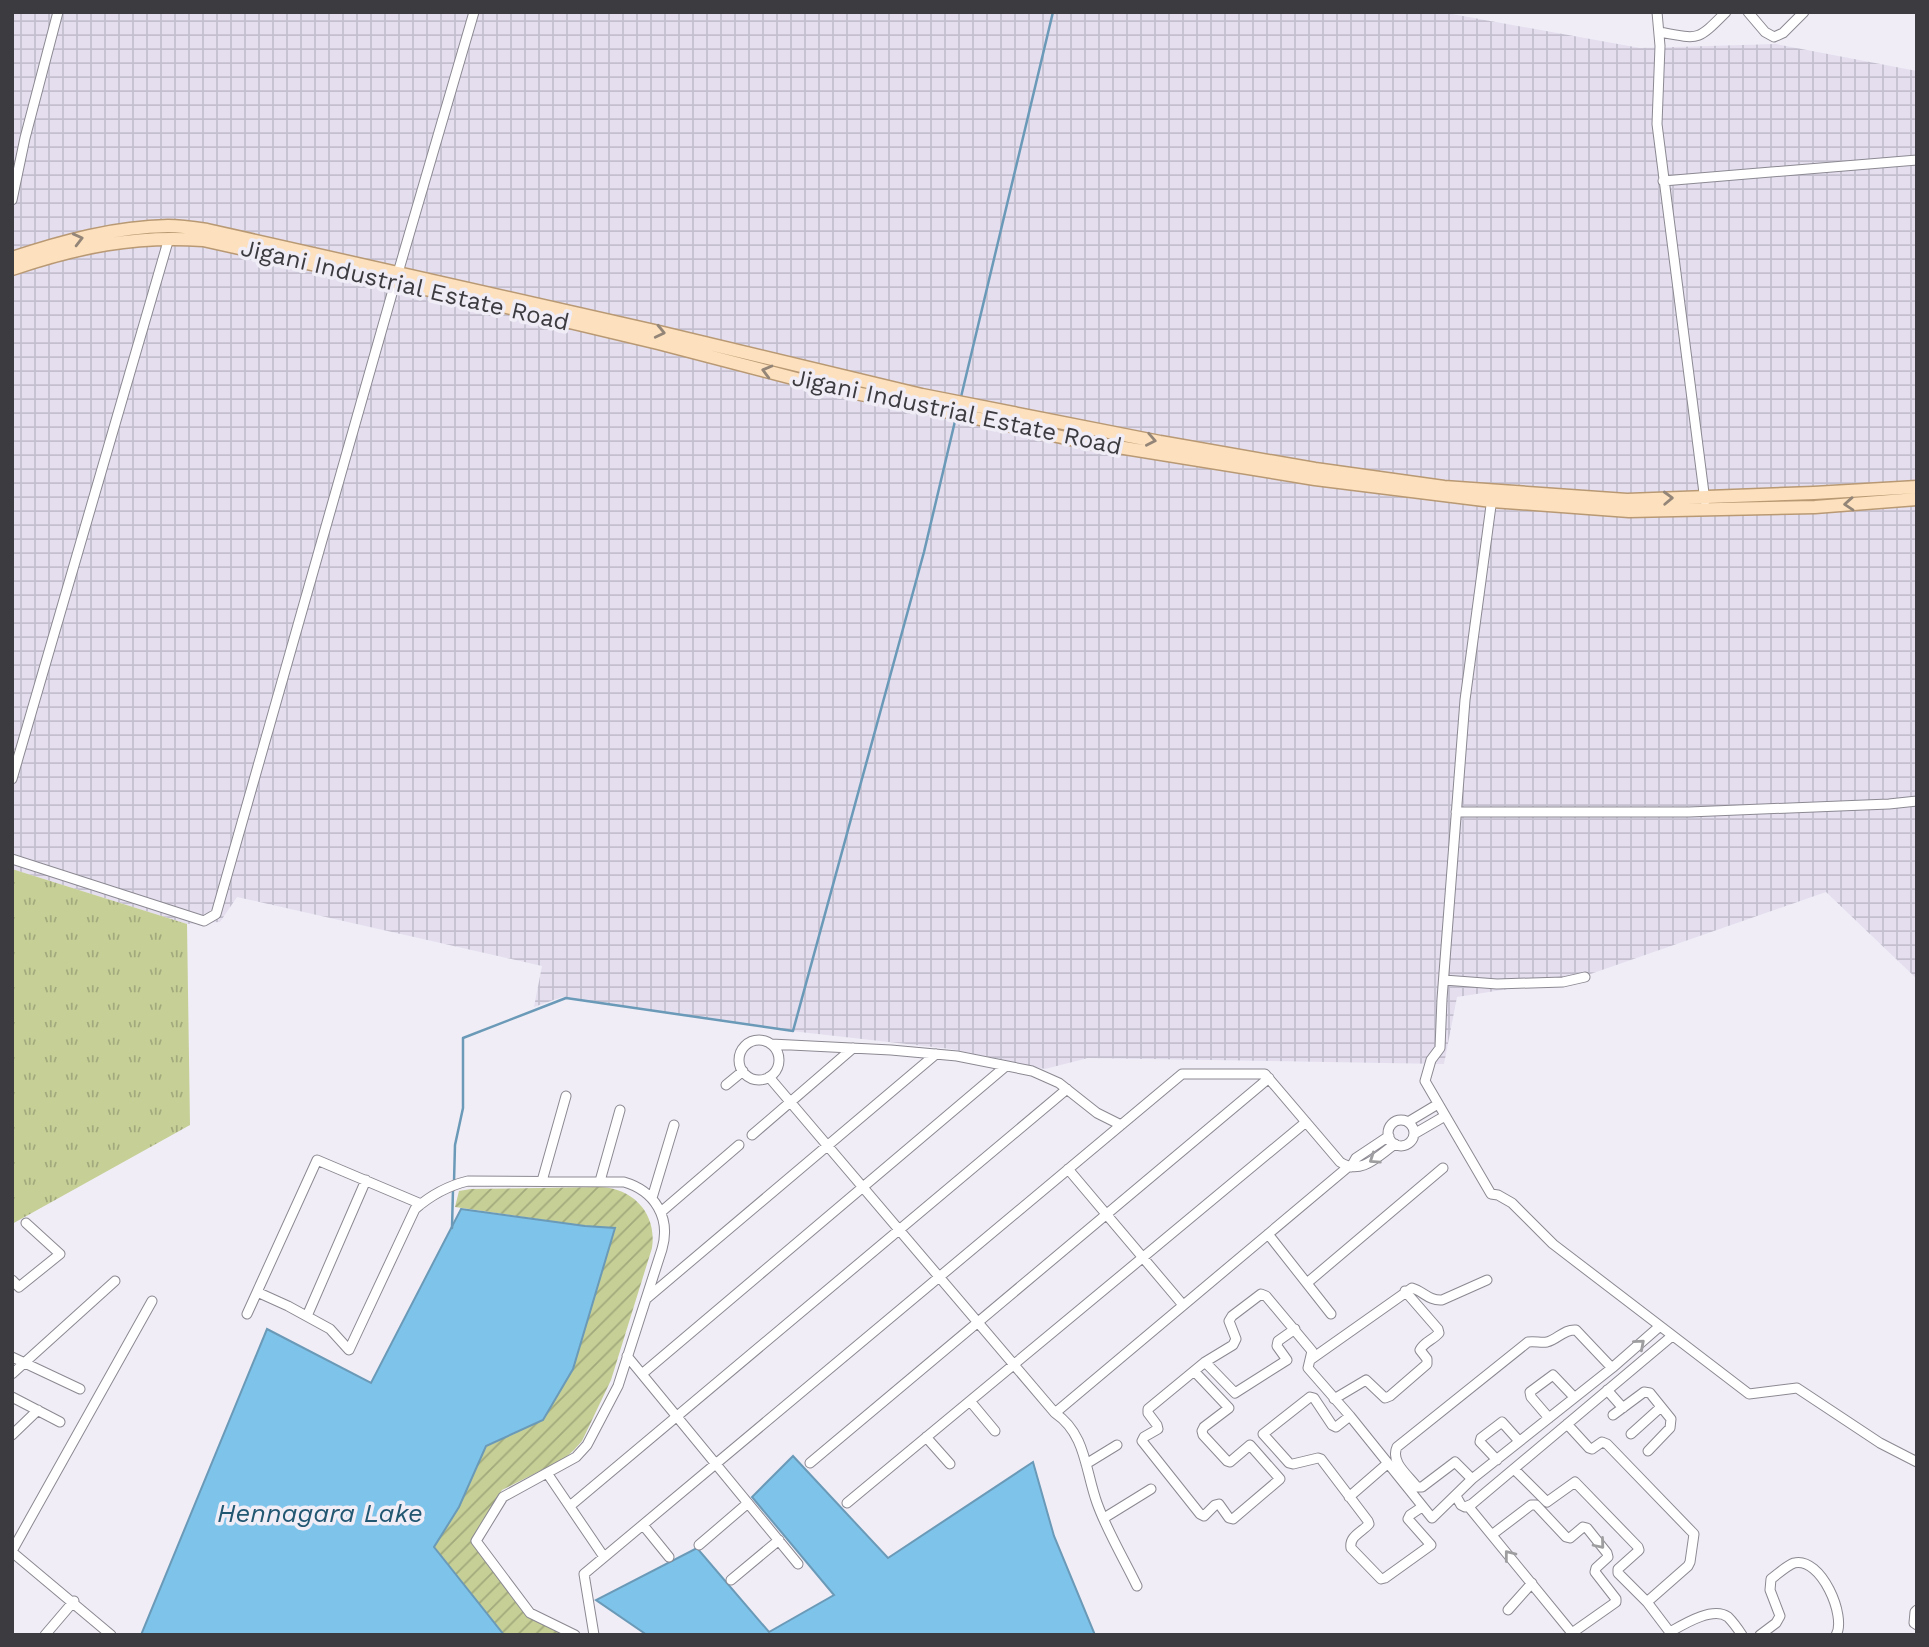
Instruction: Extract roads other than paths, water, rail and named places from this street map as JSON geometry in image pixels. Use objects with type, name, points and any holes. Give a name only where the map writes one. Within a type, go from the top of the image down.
[{"type":"main road","name":"Jigani Industrial Estate Road","points":[[12,258],[85,236],[136,228],[170,226],[207,230],[831,388],[1303,466],[1492,495],[1815,506],[1917,499]]},
{"type":"main road","name":"Jigani Industrial Estate Road","points":[[12,269],[90,247],[131,240],[169,238],[203,240],[396,278]]},
{"type":"main road","name":"Jigani Industrial Estate Road","points":[[1705,503],[1917,487]]},
{"type":"street","points":[[12,200],[25,138],[58,12]]},
{"type":"street","points":[[12,859],[204,921],[216,914],[474,12]]},
{"type":"street","points":[[1657,12],[1660,46],[1657,124],[1705,503]]},
{"type":"street","points":[[1659,32],[1703,36],[1726,12]]},
{"type":"street","points":[[1748,12],[1765,32],[1774,37],[1783,33],[1804,12]]},
{"type":"street","points":[[1663,181],[1917,160]]},
{"type":"street","points":[[12,779],[169,238]]},
{"type":"street","points":[[1492,495],[1465,699],[1440,1048],[1431,1060],[1425,1081],[1491,1194],[1512,1203],[1553,1244],[1749,1394],[1797,1388],[1845,1422],[1917,1462]]},
{"type":"street","points":[[1456,812],[1689,812],[1917,801]]},
{"type":"street","points":[[1444,980],[1497,984],[1563,982],[1585,977]]},
{"type":"street","points":[[771,1044],[778,1052],[776,1071],[769,1077],[758,1079],[743,1071],[740,1056],[744,1047],[757,1040],[771,1044],[957,1056],[1041,1074],[1068,1089],[1097,1113],[1121,1125]]},
{"type":"street","points":[[752,1135],[853,1048]]},
{"type":"street","points":[[646,1299],[936,1054]]},
{"type":"street","points":[[642,1374],[1006,1066]]},
{"type":"street","points":[[726,1085],[743,1071]]},
{"type":"street","points":[[594,1635],[584,1574],[1182,1074],[1265,1074],[1340,1162],[1350,1167],[1362,1167],[1392,1140]]},
{"type":"street","points":[[769,1077],[1055,1413],[1067,1422],[1076,1435],[1097,1504],[1138,1586]]},
{"type":"street","points":[[810,1463],[1269,1078]]},
{"type":"street","points":[[570,1506],[1068,1089]]},
{"type":"street","points":[[542,1181],[566,1096]]},
{"type":"street","points":[[1408,1122],[1438,1104]]},
{"type":"street","points":[[600,1181],[620,1110]]},
{"type":"street","points":[[1414,1134],[1445,1115]]},
{"type":"street","points":[[1401,1120],[1408,1122],[1413,1128],[1412,1140],[1407,1145],[1392,1140],[1389,1130],[1393,1123],[1401,1120]]},
{"type":"street","points":[[847,1503],[1306,1122]]},
{"type":"street","points":[[652,1198],[674,1125]]},
{"type":"street","points":[[661,1212],[739,1146]]},
{"type":"street","points":[[247,1314],[317,1160],[421,1204]]},
{"type":"street","points":[[1055,1413],[1350,1167]]},
{"type":"street","points":[[1307,1283],[1443,1168]]},
{"type":"street","points":[[1068,1169],[1183,1306]]},
{"type":"street","points":[[306,1316],[366,1181]]},
{"type":"street","points":[[257,1292],[330,1329],[349,1350],[415,1209],[440,1191],[468,1181],[615,1181],[632,1184],[652,1198],[661,1212],[665,1227],[664,1242],[618,1386],[580,1454],[503,1497],[475,1541],[530,1613],[575,1635]]},
{"type":"street","points":[[14,1286],[60,1254],[26,1223]]},
{"type":"street","points":[[1268,1234],[1331,1314]]},
{"type":"street","points":[[1310,1360],[1412,1288],[1434,1301],[1487,1280]]},
{"type":"street","points":[[12,1374],[115,1281]]},
{"type":"street","points":[[1334,1399],[1366,1380],[1385,1398],[1427,1364],[1427,1359],[1420,1350],[1439,1333],[1438,1329],[1405,1292]]},
{"type":"street","points":[[1250,1445],[1280,1479],[1233,1519],[1229,1518],[1219,1504],[1204,1516],[1200,1514],[1142,1441],[1158,1429],[1147,1413],[1149,1409],[1205,1362],[1233,1345],[1236,1339],[1230,1321],[1232,1316],[1261,1294],[1266,1296],[1312,1351],[1308,1368],[1432,1518],[1472,1479],[1660,1326]]},
{"type":"street","points":[[111,1635],[12,1552],[152,1301]]},
{"type":"street","points":[[1205,1362],[1235,1393],[1287,1360],[1277,1346],[1278,1341],[1295,1329]]},
{"type":"street","points":[[1472,1479],[1455,1462],[1422,1488],[1417,1487],[1395,1459],[1394,1452],[1528,1342],[1545,1343],[1570,1329],[1576,1330],[1627,1373]]},
{"type":"street","points":[[1468,1506],[1672,1335]]},
{"type":"street","points":[[627,1356],[798,1564]]},
{"type":"street","points":[[12,1357],[80,1389]]},
{"type":"street","points":[[1194,1371],[1227,1405],[1228,1408],[1202,1431],[1230,1462],[1310,1397],[1314,1398],[1336,1427],[1350,1416]]},
{"type":"street","points":[[1549,1418],[1531,1397],[1530,1392],[1553,1375],[1574,1397]]},
{"type":"street","points":[[1607,1390],[1623,1408]]},
{"type":"street","points":[[1613,1415],[1647,1391],[1671,1419],[1670,1428],[1648,1451]]},
{"type":"street","points":[[12,1397],[60,1422]]},
{"type":"street","points":[[970,1401],[995,1431]]},
{"type":"street","points":[[1630,1434],[1661,1407]]},
{"type":"street","points":[[12,1435],[38,1410]]},
{"type":"street","points":[[1497,1460],[1480,1441],[1481,1438],[1502,1422],[1519,1441]]},
{"type":"street","points":[[1567,1424],[1589,1448],[1607,1444],[1694,1534],[1688,1566],[1647,1602]]},
{"type":"street","points":[[1538,1426],[1550,1438]]},
{"type":"street","points":[[1263,1434],[1289,1463],[1318,1458],[1321,1460],[1369,1524],[1352,1538],[1351,1548],[1381,1579],[1431,1545],[1408,1519],[1409,1515],[1422,1507]]},
{"type":"street","points":[[926,1437],[950,1464]]},
{"type":"street","points":[[1086,1464],[1117,1445]]},
{"type":"street","points":[[1349,1497],[1387,1464]]},
{"type":"street","points":[[1514,1469],[1548,1502],[1573,1482],[1577,1483],[1638,1548],[1617,1571],[1647,1602],[1671,1633],[1696,1617],[1721,1614],[1729,1618],[1742,1635]]},
{"type":"street","points":[[547,1473],[604,1557]]},
{"type":"street","points":[[1104,1518],[1151,1489]]},
{"type":"street","points":[[1456,1496],[1493,1534],[1572,1633],[1616,1602],[1595,1572],[1608,1557],[1608,1553],[1587,1528],[1570,1538],[1566,1537],[1535,1505],[1531,1505],[1493,1534]]},
{"type":"street","points":[[699,1545],[748,1503]]},
{"type":"street","points":[[643,1525],[669,1557]]},
{"type":"street","points":[[731,1580],[779,1540]]},
{"type":"street","points":[[1760,1635],[1776,1623],[1780,1616],[1770,1590],[1771,1579],[1796,1563],[1810,1564],[1826,1581],[1839,1617],[1839,1630],[1836,1635]]},
{"type":"street","points":[[1508,1610],[1532,1583]]},
{"type":"street","points":[[45,1635],[74,1602]]},
{"type":"street","points":[[1917,1610],[1914,1612],[1914,1623],[1917,1625]]},
{"type":"water","name":"Hennagara Lake","points":[[461,1209],[615,1228],[573,1369],[543,1420],[486,1446],[459,1507],[434,1547],[504,1635],[141,1635],[267,1329],[371,1383]]},
{"type":"water","points":[[793,1456],[888,1558],[1033,1462],[1054,1536],[1095,1635],[647,1635],[596,1600],[697,1548],[769,1632],[834,1595],[752,1497]]},
{"type":"waterway","points":[[961,397],[1053,12]]},
{"type":"waterway","points":[[454,1182],[455,1145],[463,1108],[463,1038],[566,998],[793,1031],[924,552],[956,417]]},
{"type":"waterway","points":[[452,1228],[453,1189]]}]
